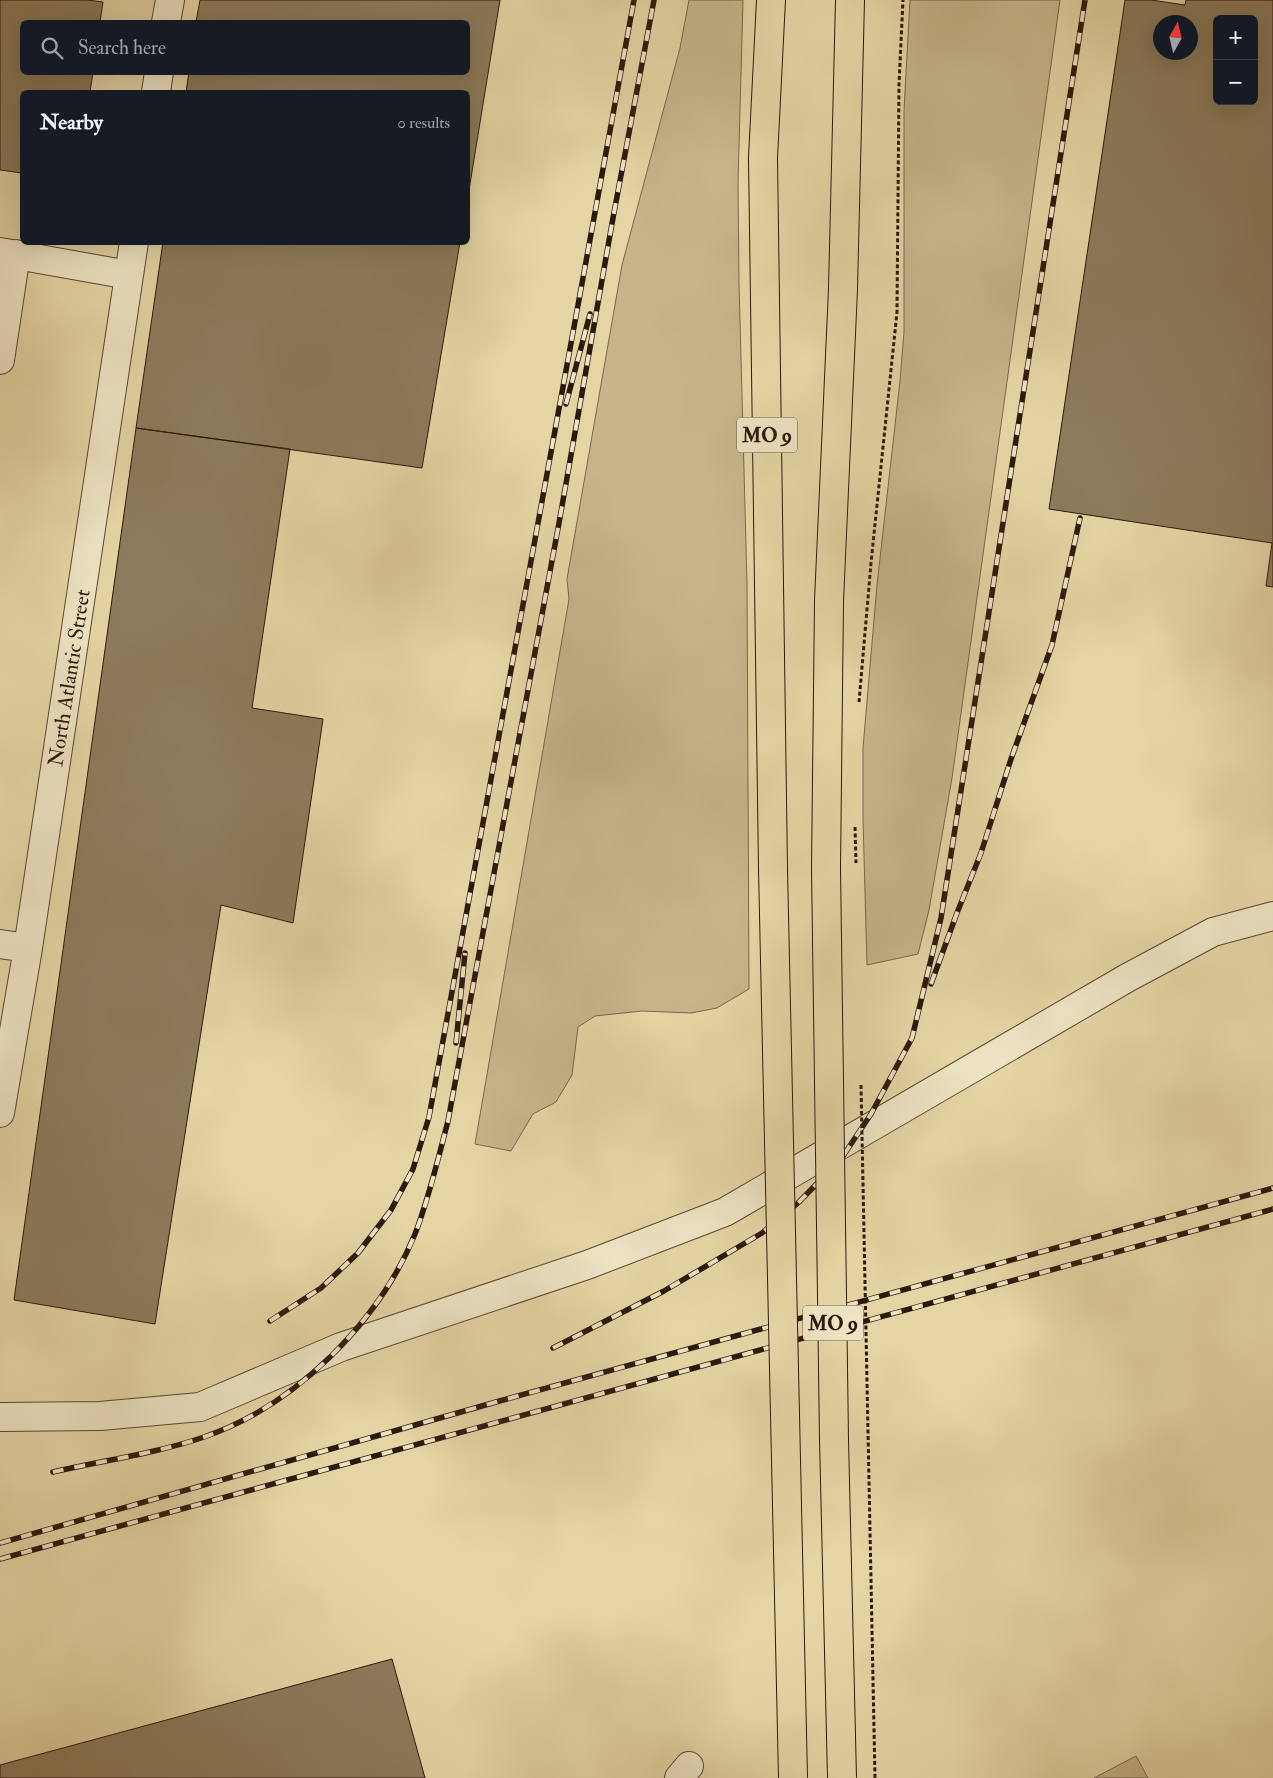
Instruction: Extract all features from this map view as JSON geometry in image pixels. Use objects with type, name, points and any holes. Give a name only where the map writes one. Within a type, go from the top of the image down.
[{"type":"main road","name":"MO 9","points":[[771,0],[763,158],[772,869],[793,1778]]},
{"type":"main road","name":"MO 9","points":[[842,1778],[834,1439],[826,868],[829,601],[843,290],[850,0]]},
{"type":"street","points":[[166,20],[170,0]]},
{"type":"street","points":[[156,90],[159,75]]},
{"type":"street","name":"North Atlantic Street","points":[[0,1113],[28,948],[134,245]]},
{"type":"street","points":[[0,360],[8,253],[129,275]]},
{"type":"street","points":[[0,1418],[100,1416],[200,1406],[341,1347],[587,1265],[725,1212],[1127,978],[1213,932],[1273,916]]},
{"type":"street","points":[[0,944],[28,948]]},
{"type":"path","points":[[859,704],[870,562],[897,312],[899,84],[903,0]]},
{"type":"path","points":[[855,826],[856,866]]},
{"type":"path","points":[[861,1084],[875,1778]]},
{"type":"shaded area","points":[[689,0],[743,0],[738,183],[747,583],[749,989],[717,1008],[691,1013],[642,1011],[595,1016],[578,1027],[572,1075],[556,1102],[533,1114],[511,1151],[475,1144],[569,599],[567,579],[622,265],[680,48]]},
{"type":"shaded area","points":[[910,0],[1060,0],[952,778],[929,910],[918,954],[867,965],[863,748],[877,585],[904,332],[904,110]]},
{"type":"shaded area","points":[[1136,1756],[1148,1778],[1094,1778]]},
{"type":"building","points":[[0,0],[87,0],[103,2],[100,20],[20,20],[20,75],[93,75],[90,90],[20,90],[20,173],[0,170]]},
{"type":"building","points":[[200,0],[500,0],[470,184],[470,90],[186,90],[189,75],[470,75],[470,20],[196,20]]},
{"type":"building","points":[[1125,0],[1151,0],[1185,5],[1186,0],[1273,0],[1273,587],[1266,586],[1272,543],[1049,509]]},
{"type":"building","points":[[163,245],[459,245],[422,468],[136,428]]},
{"type":"building","points":[[136,428],[290,449],[252,708],[323,719],[293,923],[221,905],[155,1324],[14,1300]]},
{"type":"building","points":[[392,1659],[425,1778],[0,1778],[0,1765]]},
{"type":"railway","points":[[270,1321],[321,1288],[358,1253],[391,1210],[413,1169],[429,1117],[634,0]]},
{"type":"railway","points":[[53,1472],[186,1443],[238,1423],[270,1405],[330,1357],[356,1329],[380,1298],[399,1267],[415,1234],[429,1192],[448,1121],[654,0]]},
{"type":"railway","points":[[553,1348],[664,1291],[762,1233],[798,1203],[841,1159],[871,1114],[912,1038],[941,918],[1085,0]]},
{"type":"railway","points":[[566,404],[590,314]]},
{"type":"railway","points":[[931,984],[981,853],[1011,759],[1052,645],[1080,518]]},
{"type":"railway","points":[[456,1043],[465,953]]},
{"type":"railway","points":[[0,1543],[496,1402],[1273,1188]]},
{"type":"railway","points":[[0,1559],[1273,1209]]}]
